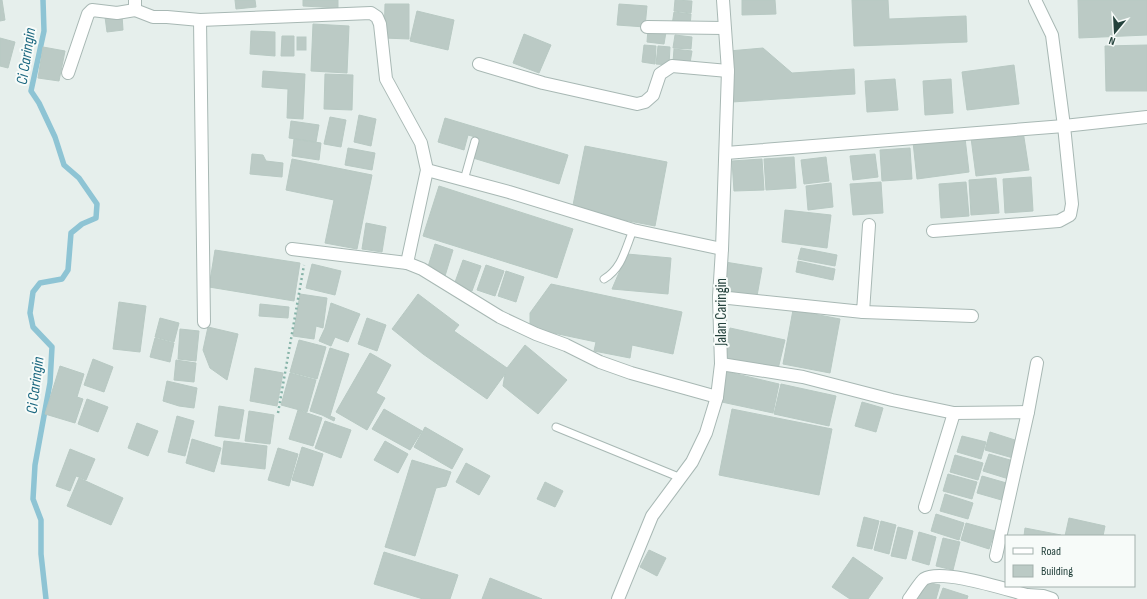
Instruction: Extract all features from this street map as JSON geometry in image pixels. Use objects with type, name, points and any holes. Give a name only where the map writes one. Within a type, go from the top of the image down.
[{"type":"street","name":"Jalan Caringin","points":[[618,599],[652,516],[692,462],[706,433],[717,397],[721,364],[719,297],[726,154],[728,71],[723,0]]},
{"type":"street","points":[[933,231],[1059,221],[1070,215],[1072,204],[1064,126],[1052,35],[1035,0]]},
{"type":"street","points":[[68,73],[88,14],[92,10],[117,13],[135,5],[152,17],[200,20],[371,13],[377,17],[380,24],[386,79],[420,143],[427,170],[407,263]]},
{"type":"street","points":[[200,20],[204,322]]},
{"type":"street","points":[[647,26],[724,28]]},
{"type":"street","points":[[479,64],[542,83],[637,104],[645,102],[652,95],[660,74],[672,66],[728,71]]},
{"type":"street","points":[[726,154],[1064,126],[1147,117]]},
{"type":"street","points":[[427,170],[633,230],[722,249]]},
{"type":"street","points":[[863,312],[869,225]]},
{"type":"street","points":[[292,249],[407,263],[422,269],[500,317],[536,334],[566,345],[600,362],[631,373],[717,397]]},
{"type":"street","points":[[719,297],[863,312],[972,316]]},
{"type":"street","points":[[996,556],[1028,412],[1037,363]]},
{"type":"street","points":[[721,364],[803,377],[892,400],[954,413],[1028,412]]},
{"type":"street","points":[[926,507],[954,413]]},
{"type":"street","points":[[909,599],[924,579],[941,576],[986,584],[1028,597],[1043,596],[1052,599]]},
{"type":"lane","points":[[464,180],[475,140]]},
{"type":"lane","points":[[604,279],[612,274],[618,267],[633,230]]},
{"type":"lane","points":[[556,427],[681,478]]},
{"type":"path","points":[[278,413],[306,251]]},
{"type":"building","points":[[0,0],[2,0],[5,20],[0,21]]},
{"type":"building","points":[[235,0],[255,0],[256,7],[236,9]]},
{"type":"building","points":[[303,0],[338,0],[338,8],[303,6]]},
{"type":"building","points":[[675,0],[692,1],[691,13],[674,11]]},
{"type":"building","points":[[742,0],[775,0],[776,14],[742,15]]},
{"type":"building","points":[[852,0],[888,0],[889,19],[966,16],[967,42],[854,46]]},
{"type":"building","points":[[1078,0],[1147,0],[1147,35],[1079,38]]},
{"type":"building","points":[[385,4],[409,4],[409,39],[384,38]]},
{"type":"building","points":[[619,4],[647,6],[645,27],[617,25]]},
{"type":"building","points":[[417,11],[454,20],[448,50],[410,41]]},
{"type":"building","points":[[674,12],[691,14],[690,27],[672,25]]},
{"type":"building","points":[[122,15],[123,30],[107,32],[105,17]]},
{"type":"building","points":[[313,24],[349,26],[347,73],[311,71]]},
{"type":"building","points":[[648,29],[666,32],[664,44],[647,42]]},
{"type":"building","points":[[251,31],[275,32],[275,56],[250,54]]},
{"type":"building","points":[[524,34],[551,45],[539,73],[513,63]]},
{"type":"building","points":[[675,35],[692,37],[691,49],[673,48]]},
{"type":"building","points":[[282,36],[294,36],[294,56],[281,56]]},
{"type":"building","points":[[297,37],[306,37],[306,50],[297,50]]},
{"type":"building","points":[[0,38],[15,42],[8,68],[0,66]]},
{"type":"building","points":[[644,45],[656,46],[655,64],[642,62]]},
{"type":"building","points":[[1147,45],[1147,91],[1106,91],[1105,46]]},
{"type":"building","points":[[658,46],[670,47],[669,65],[656,64]]},
{"type":"building","points":[[43,47],[65,51],[59,81],[38,78]]},
{"type":"building","points":[[763,48],[792,73],[854,69],[855,94],[732,102],[729,51]]},
{"type":"building","points":[[674,49],[692,51],[690,63],[673,62]]},
{"type":"building","points":[[1014,65],[1019,104],[967,110],[962,72]]},
{"type":"building","points":[[263,71],[305,74],[303,119],[287,118],[288,89],[262,87]]},
{"type":"building","points":[[325,74],[353,75],[352,110],[324,109]]},
{"type":"building","points":[[895,79],[898,110],[867,112],[865,81]]},
{"type":"building","points":[[951,79],[953,113],[925,115],[923,81]]},
{"type":"building","points":[[359,115],[376,119],[371,146],[354,142]]},
{"type":"building","points":[[330,117],[346,120],[341,147],[324,144]]},
{"type":"building","points":[[445,118],[568,155],[559,184],[473,158],[479,138],[468,135],[464,150],[438,142]]},
{"type":"building","points":[[291,121],[319,125],[316,142],[289,138]]},
{"type":"building","points":[[1023,131],[1029,170],[976,176],[971,138]]},
{"type":"building","points":[[965,138],[969,172],[917,179],[913,142]]},
{"type":"building","points":[[294,139],[321,143],[319,160],[292,156]]},
{"type":"building","points":[[585,146],[667,162],[655,226],[572,210]]},
{"type":"building","points":[[348,148],[375,153],[372,170],[345,165]]},
{"type":"building","points":[[910,148],[912,179],[882,181],[880,150]]},
{"type":"building","points":[[252,154],[263,155],[266,161],[283,163],[282,177],[250,174]]},
{"type":"building","points":[[875,154],[878,177],[853,180],[850,156]]},
{"type":"building","points":[[794,157],[796,188],[766,190],[764,159]]},
{"type":"building","points":[[826,157],[829,181],[804,184],[801,160]]},
{"type":"building","points":[[292,159],[372,175],[357,249],[325,243],[334,200],[286,190]]},
{"type":"building","points":[[762,159],[764,190],[734,191],[732,161]]},
{"type":"building","points":[[1031,177],[1033,211],[1005,213],[1003,179]]},
{"type":"building","points":[[996,178],[999,213],[971,215],[969,180]]},
{"type":"building","points":[[881,182],[883,213],[853,215],[850,184]]},
{"type":"building","points":[[966,182],[969,216],[941,218],[939,184]]},
{"type":"building","points":[[831,183],[833,207],[808,210],[806,186]]},
{"type":"building","points":[[439,186],[573,229],[557,278],[423,236]]},
{"type":"building","points":[[785,210],[831,215],[827,248],[782,242]]},
{"type":"building","points":[[366,223],[386,227],[382,252],[362,249]]},
{"type":"building","points":[[435,244],[453,250],[445,276],[427,270]]},
{"type":"building","points":[[801,248],[837,255],[835,266],[798,259]]},
{"type":"building","points":[[215,250],[300,263],[294,301],[209,287]]},
{"type":"building","points":[[627,254],[671,258],[668,294],[612,289]]},
{"type":"building","points":[[463,260],[481,266],[472,291],[454,285]]},
{"type":"building","points":[[798,261],[835,269],[833,280],[796,272]]},
{"type":"building","points":[[725,262],[762,268],[757,296],[720,290]]},
{"type":"building","points":[[312,264],[341,271],[335,295],[306,288]]},
{"type":"building","points":[[486,265],[504,271],[495,296],[477,290]]},
{"type":"building","points":[[506,271],[524,277],[516,302],[498,296]]},
{"type":"building","points":[[551,284],[682,312],[673,354],[632,345],[630,358],[594,351],[596,342],[530,328],[530,313]]},
{"type":"building","points":[[300,294],[327,298],[323,328],[316,326],[314,339],[293,336]]},
{"type":"building","points":[[418,294],[459,325],[454,331],[507,368],[525,345],[567,380],[538,414],[503,386],[505,374],[487,399],[423,354],[392,329]]},
{"type":"building","points":[[119,302],[146,306],[140,352],[113,349]]},
{"type":"building","points":[[331,303],[360,314],[348,342],[335,337],[331,346],[319,341],[325,328]]},
{"type":"building","points":[[260,304],[289,307],[288,318],[259,316]]},
{"type":"building","points":[[793,310],[840,319],[830,373],[783,364]]},
{"type":"building","points":[[160,318],[179,323],[174,342],[155,337]]},
{"type":"building","points":[[367,318],[386,325],[377,351],[358,344]]},
{"type":"building","points":[[208,327],[238,334],[227,380],[210,368],[203,350]]},
{"type":"building","points":[[730,328],[785,340],[778,369],[723,357]]},
{"type":"building","points":[[180,329],[199,331],[196,361],[178,359]]},
{"type":"building","points":[[155,338],[174,343],[170,362],[150,357]]},
{"type":"building","points":[[299,340],[326,347],[317,379],[290,372]]},
{"type":"building","points":[[330,348],[349,354],[330,416],[335,418],[334,421],[310,411]]},
{"type":"building","points":[[370,353],[391,365],[376,393],[385,398],[367,430],[336,412]]},
{"type":"building","points":[[93,359],[113,367],[104,392],[84,385]]},
{"type":"building","points":[[176,360],[196,363],[194,382],[174,380]]},
{"type":"building","points":[[60,366],[84,374],[77,397],[83,399],[75,423],[45,414]]},
{"type":"building","points":[[255,368],[283,373],[277,406],[250,401]]},
{"type":"building","points":[[724,371],[779,384],[773,413],[717,401]]},
{"type":"building","points":[[290,373],[316,380],[307,412],[281,405]]},
{"type":"building","points":[[167,381],[197,388],[194,408],[179,406],[163,401]]},
{"type":"building","points":[[781,384],[836,396],[829,426],[774,414]]},
{"type":"building","points":[[87,399],[108,407],[98,432],[78,424]]},
{"type":"building","points":[[862,402],[883,408],[876,432],[855,426]]},
{"type":"building","points":[[219,406],[244,410],[239,439],[215,436]]},
{"type":"building","points":[[384,409],[422,431],[410,450],[372,429]]},
{"type":"building","points":[[732,409],[832,429],[819,495],[719,475]]},
{"type":"building","points":[[298,410],[322,418],[313,446],[289,439]]},
{"type":"building","points":[[249,411],[274,415],[270,444],[245,441]]},
{"type":"building","points":[[177,416],[194,421],[185,456],[168,452]]},
{"type":"building","points":[[325,421],[351,430],[341,458],[315,448]]},
{"type":"building","points":[[137,423],[158,431],[148,456],[128,448]]},
{"type":"building","points":[[425,427],[463,449],[452,469],[414,447]]},
{"type":"building","points":[[990,432],[1018,441],[1013,458],[985,450]]},
{"type":"building","points":[[962,436],[986,442],[981,459],[957,452]]},
{"type":"building","points":[[192,439],[221,448],[214,472],[186,463]]},
{"type":"building","points":[[224,441],[267,446],[265,469],[221,464]]},
{"type":"building","points":[[385,441],[408,454],[398,473],[374,460]]},
{"type":"building","points":[[302,447],[323,454],[313,486],[292,480]]},
{"type":"building","points":[[278,448],[298,454],[289,486],[268,480]]},
{"type":"building","points":[[70,449],[95,459],[86,480],[76,476],[70,491],[56,486]]},
{"type":"building","points":[[989,454],[1017,462],[1012,480],[983,471]]},
{"type":"building","points":[[955,455],[983,463],[978,480],[950,472]]},
{"type":"building","points":[[412,460],[451,472],[446,486],[436,488],[415,556],[385,547]]},
{"type":"building","points":[[466,463],[490,476],[479,495],[456,482]]},
{"type":"building","points":[[948,474],[977,482],[972,499],[943,491]]},
{"type":"building","points":[[982,476],[1010,484],[1005,501],[977,493]]},
{"type":"building","points":[[79,478],[123,498],[111,525],[67,506]]},
{"type":"building","points":[[545,482],[563,491],[555,507],[537,499]]},
{"type":"building","points":[[945,494],[973,503],[968,519],[940,511]]},
{"type":"building","points":[[936,514],[964,523],[959,540],[931,531]]},
{"type":"building","points":[[864,517],[879,521],[872,549],[857,546]]},
{"type":"building","points":[[1069,518],[1105,526],[1103,535],[1065,535]]},
{"type":"building","points":[[881,521],[896,525],[889,554],[874,550]]},
{"type":"building","points":[[966,523],[995,531],[989,549],[961,540]]},
{"type":"building","points":[[898,527],[913,531],[906,559],[891,556]]},
{"type":"building","points":[[1025,528],[1061,535],[1024,535]]},
{"type":"building","points":[[919,532],[936,537],[929,565],[912,560]]},
{"type":"building","points":[[943,538],[960,542],[953,570],[936,566]]},
{"type":"building","points":[[649,550],[666,558],[657,576],[640,567]]},
{"type":"building","points":[[384,552],[458,575],[450,599],[423,599],[374,584]]},
{"type":"building","points":[[853,557],[883,578],[868,599],[850,599],[832,587]]},
{"type":"building","points":[[490,578],[542,599],[482,599]]},
{"type":"building","points":[[926,582],[940,585],[936,599],[917,599]]},
{"type":"building","points":[[943,588],[968,596],[967,599],[939,599]]},
{"type":"waterway","name":"Ci Caringin","points":[[43,0],[44,31],[31,91],[39,103],[55,137],[64,165],[79,178],[97,204],[96,218],[82,224],[71,233],[68,270],[62,279],[40,283],[33,292],[30,313],[33,327],[52,347],[50,383],[35,465],[33,499],[41,520],[41,554],[46,599]]}]
